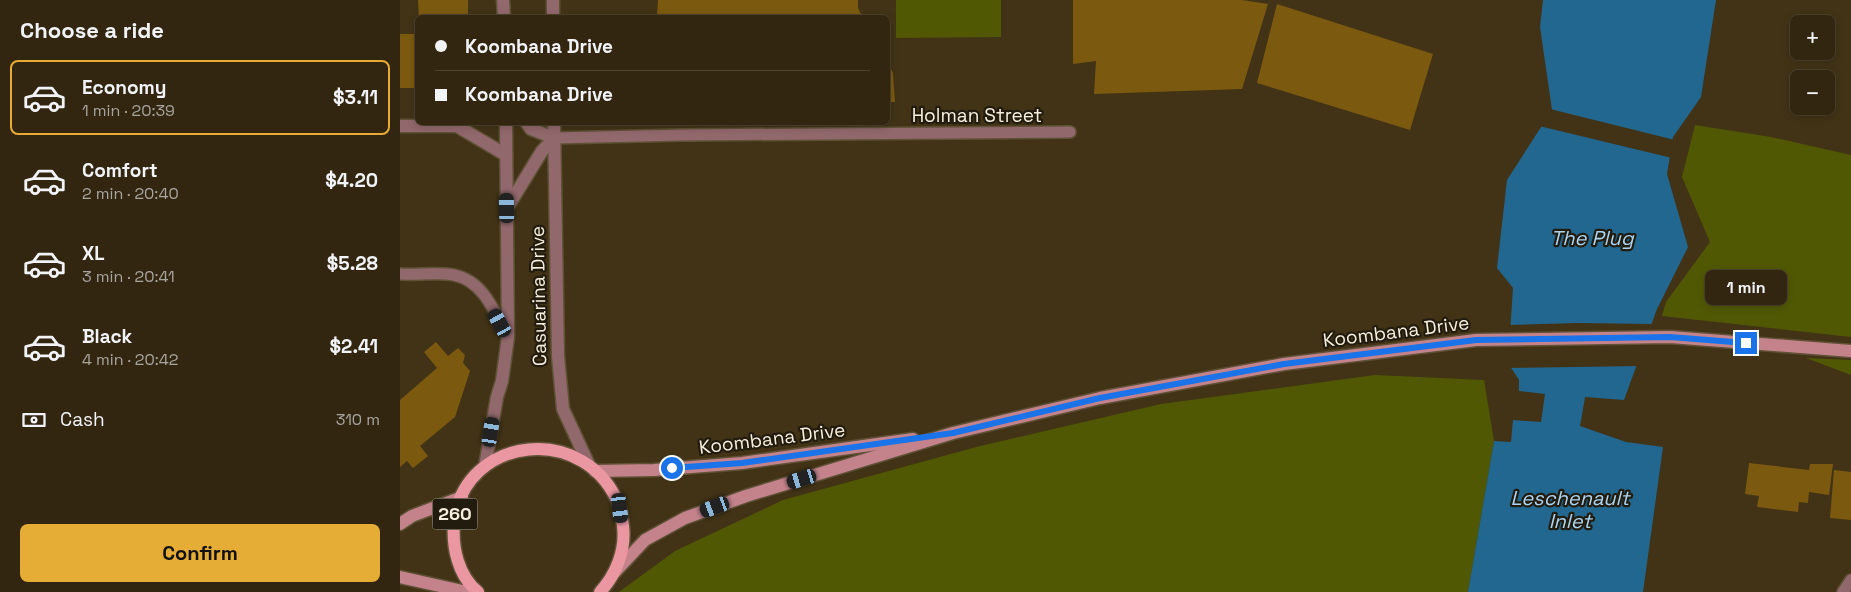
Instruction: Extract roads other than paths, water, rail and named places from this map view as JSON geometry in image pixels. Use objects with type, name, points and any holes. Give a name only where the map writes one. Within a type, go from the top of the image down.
[{"type":"main road","name":"Koombana Drive","points":[[609,579],[645,540],[685,518],[746,496],[953,433],[1100,398],[1284,364],[1476,340],[1670,337],[1851,351]]},
{"type":"main road","name":"Koombana Drive","points":[[592,467],[654,470],[742,463],[953,433]]},
{"type":"main road","name":"260","points":[[478,592],[473,588],[459,565],[453,538],[456,511],[467,486],[485,466],[509,453],[536,448],[564,452],[592,467],[607,482],[620,508],[624,538],[618,566],[600,592]]},
{"type":"main road","name":"260","points":[[400,524],[412,516],[462,497]]},
{"type":"main road","points":[[400,577],[466,592]]},
{"type":"street","points":[[503,0],[504,15]]},
{"type":"street","points":[[553,0],[553,15]]},
{"type":"street","points":[[400,126],[430,125]]},
{"type":"street","points":[[461,125],[506,154]]},
{"type":"street","name":"Casuarina Drive","points":[[485,466],[496,397],[502,381],[508,337],[506,125]]},
{"type":"street","points":[[507,208],[542,151],[554,138],[532,129],[529,125]]},
{"type":"street","name":"Casuarina Drive","points":[[554,125],[560,394],[563,410],[592,467]]},
{"type":"lane","name":"Holman Street","points":[[554,138],[1070,132]]},
{"type":"lane","points":[[400,274],[455,275],[474,283],[485,295],[508,337]]},
{"type":"lane","points":[[1843,592],[1851,580]]},
{"type":"water","name":"The Plug","points":[[1543,0],[1716,0],[1701,97],[1673,137],[1667,174],[1688,247],[1657,309],[1624,400],[1585,397],[1580,426],[1626,442],[1663,447],[1643,592],[1468,592],[1494,441],[1511,442],[1513,420],[1541,422],[1545,394],[1519,391],[1519,380],[1508,363],[1513,288],[1497,268],[1507,180],[1552,110],[1540,27]]},
{"type":"water label","name":"Leschenault Inlet","points":[[1570,510]]}]
